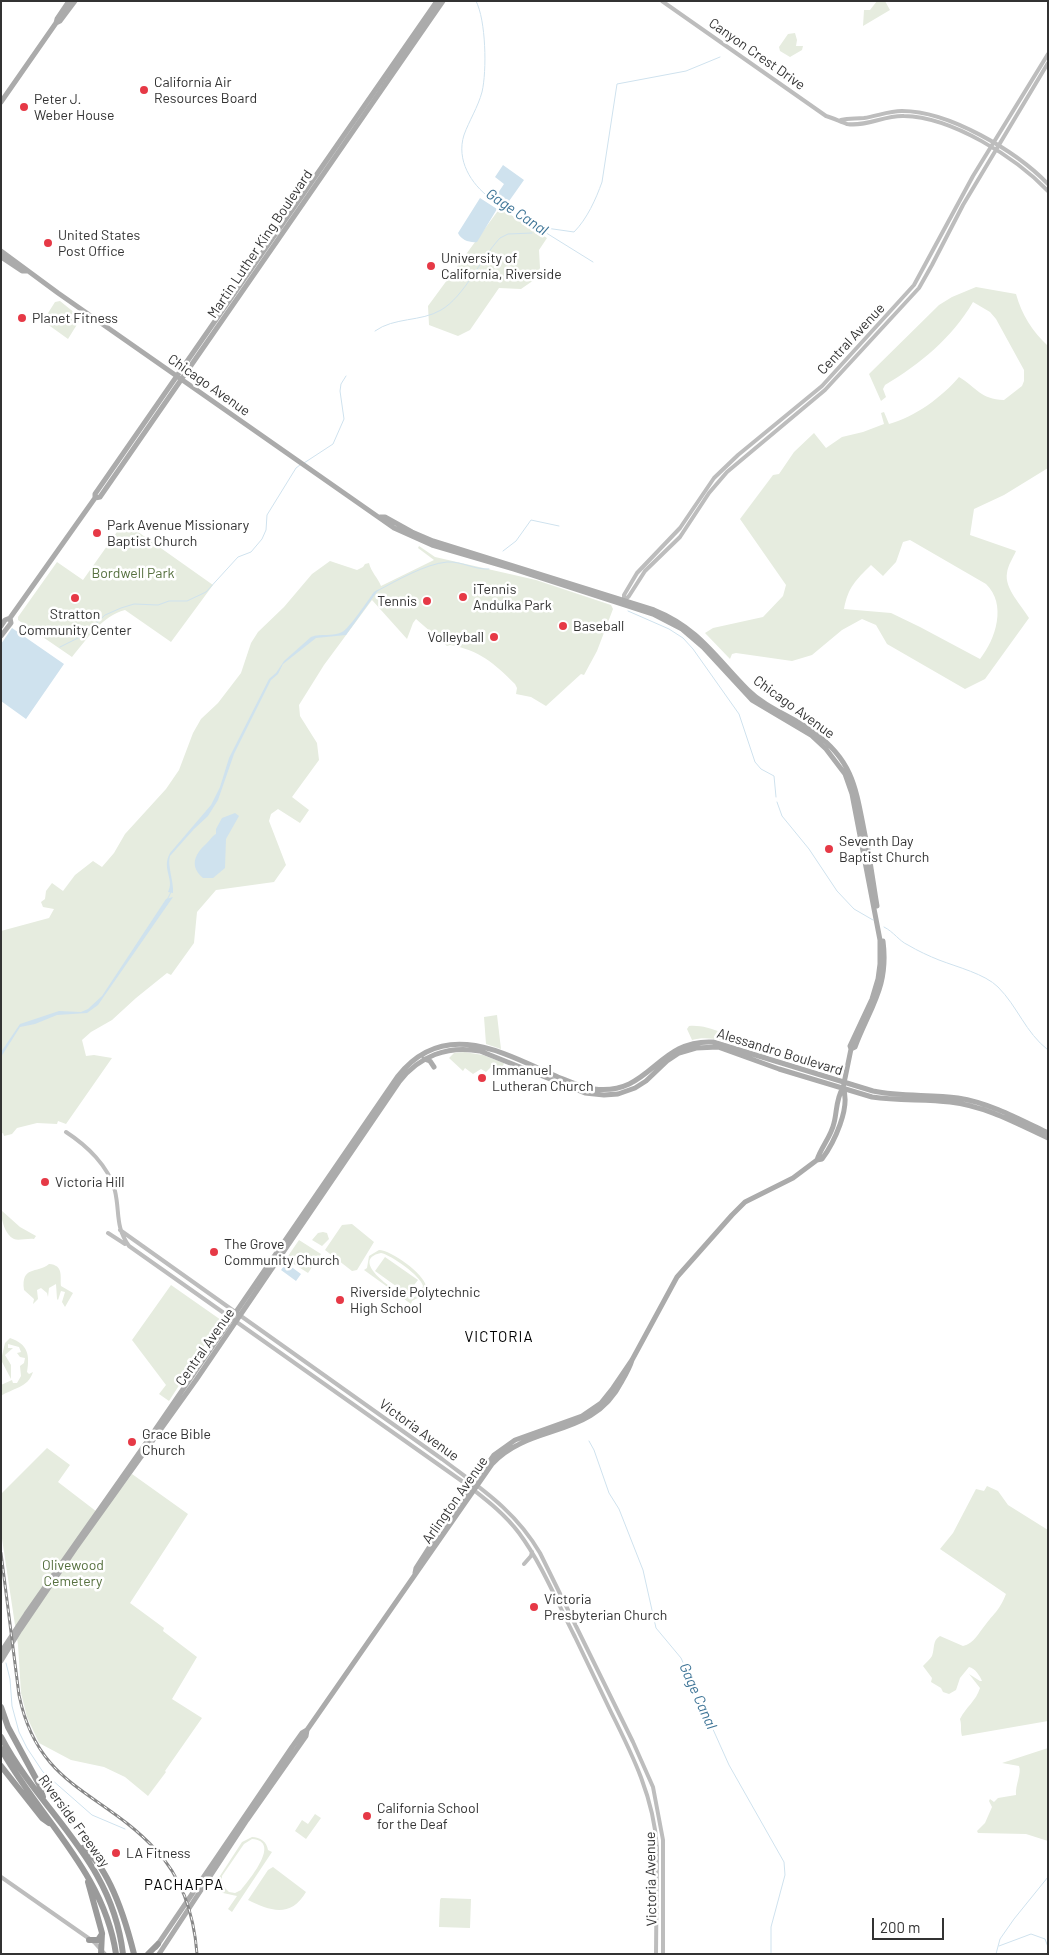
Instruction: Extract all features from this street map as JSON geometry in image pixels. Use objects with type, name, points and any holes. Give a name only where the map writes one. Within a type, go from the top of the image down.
[{"type":"highway","points":[[1,1707],[8,1726],[40,1786],[45,1802]]},
{"type":"highway","name":"Riverside Freeway","points":[[1,1737],[18,1765],[80,1846],[96,1873],[109,1900],[121,1934],[123,1954]]},
{"type":"highway","name":"Riverside Freeway","points":[[1,1749],[21,1782],[87,1873],[113,1934],[116,1954]]},
{"type":"highway","points":[[1,1766],[42,1818],[59,1832]]},
{"type":"highway","points":[[80,1846],[90,1854],[108,1883],[126,1926],[134,1954]]},
{"type":"highway","points":[[87,1873],[102,1933],[101,1952]]},
{"type":"highway","points":[[89,1940],[98,1940],[102,1933]]},
{"type":"highway","points":[[150,1954],[158,1944]]},
{"type":"main road","points":[[1,102],[56,23],[67,11],[72,1]]},
{"type":"main road","points":[[56,23],[57,19],[72,1]]},
{"type":"main road","name":"Martin Luther King Boulevard","points":[[179,378],[437,1]]},
{"type":"main road","name":"Martin Luther King Boulevard","points":[[1,636],[10,623],[10,618],[95,498],[95,494],[179,378],[443,1]]},
{"type":"main road","name":"Canyon Crest Drive","points":[[662,1],[826,116],[841,120],[894,112],[921,113],[950,121],[1030,167],[1048,184]]},
{"type":"main road","name":"Central Avenue","points":[[995,146],[1048,54]]},
{"type":"main road","name":"Central Avenue","points":[[623,602],[624,595],[637,573],[680,528],[714,478],[738,455],[822,386],[903,299],[928,263],[958,203],[1048,63]]},
{"type":"main road","name":"Canyon Crest Drive","points":[[995,146],[1026,170],[1048,191]]},
{"type":"main road","name":"Chicago Avenue","points":[[1,251],[25,268],[26,271],[400,531],[423,542],[667,615],[707,644],[755,697],[813,732],[830,746],[841,758],[850,773],[858,794],[884,953],[884,975],[879,992],[855,1047],[851,1049],[843,1085]]},
{"type":"main road","name":"Chicago Avenue","points":[[1,257],[22,271],[26,271]]},
{"type":"main road","name":"Chicago Avenue","points":[[380,517],[385,517],[418,535],[623,602]]},
{"type":"main road","points":[[400,531],[414,536],[418,535],[423,542]]},
{"type":"main road","points":[[1,626],[5,620],[10,618]]},
{"type":"main road","name":"Alessandro Boulevard","points":[[433,1052],[453,1044],[470,1044],[488,1048],[577,1085],[594,1090],[608,1090],[633,1084],[665,1057],[689,1044],[706,1042],[725,1045],[886,1099],[951,1102],[968,1105],[995,1114],[1048,1138]]},
{"type":"main road","points":[[452,1049],[470,1044]]},
{"type":"main road","points":[[671,1058],[676,1053],[689,1047],[689,1044],[718,1048]]},
{"type":"main road","name":"Alessandro Boulevard","points":[[433,1052],[470,1049],[490,1054],[584,1093],[597,1095],[618,1094],[635,1088],[646,1081],[671,1058],[696,1048],[718,1048],[779,1069],[886,1094],[951,1097],[972,1101],[997,1109],[1048,1133]]},
{"type":"main road","name":"Central Avenue","points":[[1,1652],[399,1082],[409,1070],[433,1052]]},
{"type":"main road","name":"Central Avenue","points":[[1,1661],[20,1630],[121,1483],[142,1456],[398,1076],[417,1058],[433,1052]]},
{"type":"main road","points":[[424,1059],[430,1061],[434,1067]]},
{"type":"main road","points":[[594,1090],[618,1094],[633,1084]]},
{"type":"main road","name":"Arlington Avenue","points":[[158,1944],[292,1747],[302,1733],[307,1730],[415,1573],[416,1568],[474,1487],[489,1461],[508,1444],[582,1416],[594,1408],[613,1388],[632,1360],[677,1277],[732,1215],[746,1202],[797,1176],[817,1160],[831,1133],[839,1093],[843,1085]]},
{"type":"main road","name":"Victoria Avenue","points":[[66,1132],[90,1151],[111,1180],[115,1190],[120,1230],[129,1246],[235,1317],[511,1514],[535,1545],[652,1784],[663,1840],[663,1954]]},
{"type":"main road","name":"Victoria Avenue","points":[[120,1230],[235,1317],[474,1487],[506,1518],[532,1552],[604,1696],[650,1800],[657,1848],[656,1954]]},
{"type":"main road","points":[[108,1233],[129,1246]]},
{"type":"main road","points":[[524,1564],[532,1552]]},
{"type":"main road","name":"Arlington Avenue","points":[[159,1954],[247,1820],[306,1736],[307,1730]]},
{"type":"main road","points":[[1,1877],[89,1940],[101,1952]]},
{"type":"green space","points":[[877,1],[885,1],[890,10],[863,26],[864,10],[870,10]]},
{"type":"green space","points":[[795,33],[796,46],[803,46],[802,50],[790,57],[780,51],[779,47],[788,34]]},
{"type":"green space","points":[[500,208],[547,238],[539,250],[540,268],[534,280],[521,289],[499,288],[470,330],[458,336],[429,325],[428,306]]},
{"type":"green space","points":[[976,287],[1016,294],[1028,322],[1048,346],[1048,468],[1004,495],[974,509],[970,535],[1016,551],[1008,567],[1008,585],[1029,618],[985,679],[965,689],[887,644],[876,625],[862,619],[842,630],[812,655],[792,661],[736,653],[732,654],[730,659],[705,633],[713,628],[763,617],[783,596],[786,585],[740,519],[773,475],[779,474],[794,452],[814,433],[826,448],[842,437],[884,424],[881,413],[884,412],[889,424],[899,421],[909,417],[945,392],[959,377],[989,398],[996,399],[1004,400],[1022,386],[1024,370],[996,319],[990,312],[973,302],[945,339],[923,359],[885,385],[883,389],[886,397],[881,401],[869,374],[939,305],[952,297]],"holes":[[[910,540],[986,584],[992,592],[998,611],[991,642],[980,659],[891,613],[844,609],[850,589],[861,575],[871,565],[883,576],[896,562],[903,542]]]},
{"type":"green space","points":[[60,301],[81,318],[68,339],[43,321],[55,302]]},
{"type":"green space","name":"Bordwell Park","points":[[124,522],[213,585],[171,642],[125,610],[109,617],[102,623],[72,657],[18,620],[18,617],[57,562],[83,580]]},
{"type":"green space","points":[[419,546],[435,557],[536,580],[611,605],[613,609],[597,651],[584,675],[581,674],[546,706],[531,697],[516,694],[517,688],[515,684],[486,658],[460,647],[447,646],[416,619],[407,639],[372,600],[324,665],[299,705],[300,716],[317,743],[319,760],[292,797],[309,810],[300,823],[278,809],[271,814],[269,821],[286,865],[274,882],[216,890],[197,912],[194,943],[171,975],[167,973],[112,1020],[91,1032],[82,1040],[86,1056],[94,1055],[112,1058],[66,1124],[58,1121],[57,1124],[37,1123],[17,1128],[12,1134],[4,1136],[3,1133],[1,1134],[1,931],[49,918],[54,909],[43,907],[41,902],[45,899],[46,891],[52,883],[63,891],[75,875],[93,861],[102,867],[114,853],[125,834],[166,789],[179,770],[193,733],[201,719],[218,703],[241,673],[251,643],[258,632],[284,607],[312,574],[330,561],[357,570],[369,563],[381,586],[434,560],[418,548]]},
{"type":"green space","points":[[497,1015],[501,1049],[486,1044],[484,1017]]},
{"type":"green space","points":[[689,1026],[704,1027],[720,1032],[746,1048],[721,1040],[701,1038],[692,1040],[687,1029]]},
{"type":"green space","points":[[751,1046],[769,1057],[760,1054],[748,1049]]},
{"type":"green space","points":[[464,1052],[483,1055],[504,1063],[502,1069],[494,1064],[486,1072],[481,1069],[473,1074],[465,1068],[463,1071],[449,1058],[454,1053]]},
{"type":"green space","points":[[1,1210],[20,1227],[36,1236],[34,1239],[16,1240],[11,1237],[4,1226]]},
{"type":"green space","points":[[352,1224],[374,1242],[357,1270],[352,1271],[325,1250],[342,1225]]},
{"type":"green space","points":[[318,1233],[327,1233],[329,1239],[322,1246],[312,1240]]},
{"type":"green space","points":[[299,1240],[321,1254],[308,1273],[286,1259]]},
{"type":"green space","points":[[379,1250],[399,1258],[420,1275],[424,1281],[426,1286],[421,1296],[412,1301],[411,1304],[364,1270],[367,1268],[369,1256]],"holes":[[[381,1253],[405,1266],[417,1277],[423,1286],[418,1295],[414,1297],[403,1295],[386,1284],[372,1269],[369,1262],[372,1257]]]},
{"type":"green space","points":[[385,1257],[418,1280],[407,1294],[375,1271]]},
{"type":"green space","points":[[49,1264],[59,1269],[61,1286],[73,1293],[65,1307],[62,1302],[65,1292],[61,1291],[58,1300],[56,1284],[49,1288],[48,1297],[47,1293],[41,1288],[37,1290],[38,1299],[33,1304],[34,1299],[24,1290],[27,1273]]},
{"type":"green space","points":[[171,1285],[221,1320],[169,1401],[159,1394],[166,1385],[132,1340]]},
{"type":"green space","points":[[10,1338],[21,1343],[24,1347],[28,1355],[27,1372],[29,1374],[33,1372],[24,1385],[1,1396],[1,1385],[12,1380],[13,1383],[17,1383],[21,1376],[20,1366],[24,1363],[25,1358],[20,1357],[17,1353],[21,1352],[19,1347],[8,1344],[8,1348],[13,1348],[5,1355],[11,1365],[11,1379],[1,1360],[5,1343]]},
{"type":"green space","name":"Olivewood Cemetery","points":[[47,1448],[70,1465],[58,1482],[101,1515],[132,1474],[188,1514],[130,1603],[164,1628],[163,1631],[197,1657],[172,1699],[202,1718],[148,1796],[125,1777],[104,1767],[71,1760],[39,1743],[27,1717],[21,1693],[18,1645],[1,1532],[1,1494]]},
{"type":"green space","points":[[987,1486],[998,1491],[1008,1505],[1048,1530],[1048,1721],[962,1736],[960,1719],[976,1697],[980,1688],[969,1674],[982,1681],[980,1677],[969,1667],[960,1678],[956,1690],[949,1694],[943,1692],[941,1688],[931,1682],[932,1678],[923,1666],[932,1656],[935,1642],[940,1636],[963,1646],[973,1640],[999,1608],[1006,1594],[940,1549],[953,1533],[976,1489],[984,1491]]},
{"type":"green space","points":[[1048,1748],[1048,1841],[1026,1834],[978,1833],[977,1831],[985,1823],[992,1807],[990,1799],[994,1802],[998,1798],[1016,1795],[1020,1772],[1019,1766],[1002,1763]]},
{"type":"green space","points":[[315,1814],[321,1818],[306,1839],[295,1831],[302,1820],[308,1824]]},
{"type":"green space","points":[[252,1837],[258,1838],[265,1842],[268,1850],[272,1852],[232,1912],[228,1909],[237,1896],[223,1893],[219,1887],[218,1879],[242,1842]],"holes":[[[252,1839],[260,1841],[264,1846],[264,1853],[256,1870],[241,1890],[235,1893],[229,1892],[222,1885],[222,1876],[244,1844]]]},
{"type":"green space","points":[[273,1867],[306,1892],[294,1906],[280,1910],[272,1909],[248,1900],[268,1870]]},
{"type":"green space","points":[[441,1898],[471,1899],[470,1928],[439,1927]]},
{"type":"water","points":[[503,165],[524,180],[507,204],[496,196],[504,184],[495,177]]},
{"type":"water","points":[[480,198],[497,209],[477,242],[463,239],[458,233]]},
{"type":"water","points":[[379,589],[346,635],[316,638],[283,664],[278,674],[271,680],[234,754],[218,800],[208,816],[170,856],[169,864],[173,893],[168,892],[170,883],[167,864],[170,853],[211,805],[220,787],[229,758],[269,679],[276,673],[284,661],[311,637],[335,634],[345,630],[374,592]]},
{"type":"water","points":[[12,628],[64,664],[26,719],[1,701],[1,644]]},
{"type":"water","points":[[235,813],[239,816],[226,839],[225,868],[213,878],[203,878],[198,873],[195,859],[203,847],[216,834],[216,829],[222,818]]},
{"type":"water","points":[[173,897],[98,1005],[87,1013],[57,1015],[35,1024],[20,1027],[1,1057],[1,1052],[20,1024],[59,1011],[81,1012],[88,1009],[102,996],[166,899]]},
{"type":"water","points":[[286,1263],[301,1274],[296,1281],[281,1270]]},
{"type":"waterway","name":"Gage Canal","points":[[476,1],[484,33],[485,72],[482,92],[462,144],[462,153],[467,171],[471,179],[490,198],[593,262]]},
{"type":"waterway","points":[[546,228],[574,232],[594,202],[602,182],[617,84],[686,71],[720,57]]},
{"type":"waterway","points":[[375,331],[391,323],[433,314],[441,310],[465,287],[500,238],[508,234],[532,233]]},
{"type":"waterway","points":[[304,463],[333,444],[344,419],[340,391],[341,384],[346,376]]},
{"type":"waterway","points":[[60,647],[84,635],[105,615],[121,608],[134,604],[158,605],[169,601],[187,601],[206,592],[238,557],[251,552],[262,539],[266,530],[267,515],[296,468],[300,465]]},
{"type":"waterway","points":[[503,551],[516,541],[531,520],[559,526]]},
{"type":"waterway","points":[[377,591],[438,563],[452,562],[489,569]]},
{"type":"waterway","points":[[628,611],[669,629],[683,638],[693,649],[739,714],[755,762],[761,769],[774,776],[776,797]]},
{"type":"waterway","points":[[777,802],[782,816],[809,849],[837,891],[854,909],[873,920]]},
{"type":"waterway","points":[[167,900],[171,892]]},
{"type":"waterway","points":[[884,927],[905,943],[920,951],[992,982],[1005,995],[1033,1035],[1048,1050]]},
{"type":"waterway","name":"Gage Canal","points":[[589,1441],[609,1493],[619,1509],[643,1570],[656,1628],[681,1658],[729,1765],[784,1862],[785,1875],[771,1927],[771,1954]]},
{"type":"waterway","points":[[6,1663],[10,1679],[12,1706],[19,1732],[43,1772],[92,1815],[125,1829]]},
{"type":"waterway","points":[[996,1954],[1000,1939],[1048,1877]]},
{"type":"waterway","points":[[999,1946],[1031,1934],[1045,1939],[1048,1947]]},
{"type":"railway","points":[[1,1553],[19,1695],[28,1726],[41,1750],[56,1769],[74,1785],[135,1830],[165,1861],[180,1885],[190,1912],[197,1954]]},
{"type":"place","name":"California Air Resources Board","points":[[144,90]]},
{"type":"place","name":"Peter J. Weber House","points":[[24,107]]},
{"type":"place","name":"United States Post Office","points":[[48,243]]},
{"type":"place","name":"University of California, Riverside","points":[[431,266]]},
{"type":"place","name":"Planet Fitness","points":[[22,318]]},
{"type":"place","name":"Park Avenue Missionary Baptist Church","points":[[97,533]]},
{"type":"place","name":"iTennis Andulka Park","points":[[463,597]]},
{"type":"place","name":"Stratton Community Center","points":[[75,598]]},
{"type":"place","name":"Tennis","points":[[427,601]]},
{"type":"place","name":"Baseball","points":[[563,626]]},
{"type":"place","name":"Volleyball","points":[[494,637]]},
{"type":"place","name":"Seventh Day Baptist Church","points":[[829,849]]},
{"type":"place","name":"Immanuel Lutheran Church","points":[[482,1078]]},
{"type":"place","name":"Victoria Hill","points":[[45,1182]]},
{"type":"place","name":"The Grove Community Church","points":[[214,1252]]},
{"type":"place","name":"Riverside Polytechnic High School","points":[[340,1300]]},
{"type":"place","name":"Grace Bible Church","points":[[132,1442]]},
{"type":"place","name":"Victoria Presbyterian Church","points":[[534,1607]]},
{"type":"place","name":"California School for the Deaf","points":[[367,1816]]},
{"type":"place","name":"LA Fitness","points":[[116,1853]]},
{"type":"district","name":"VICTORIA","points":[[499,1337]]},
{"type":"district","name":"PACHAPPA","points":[[184,1885]]}]
